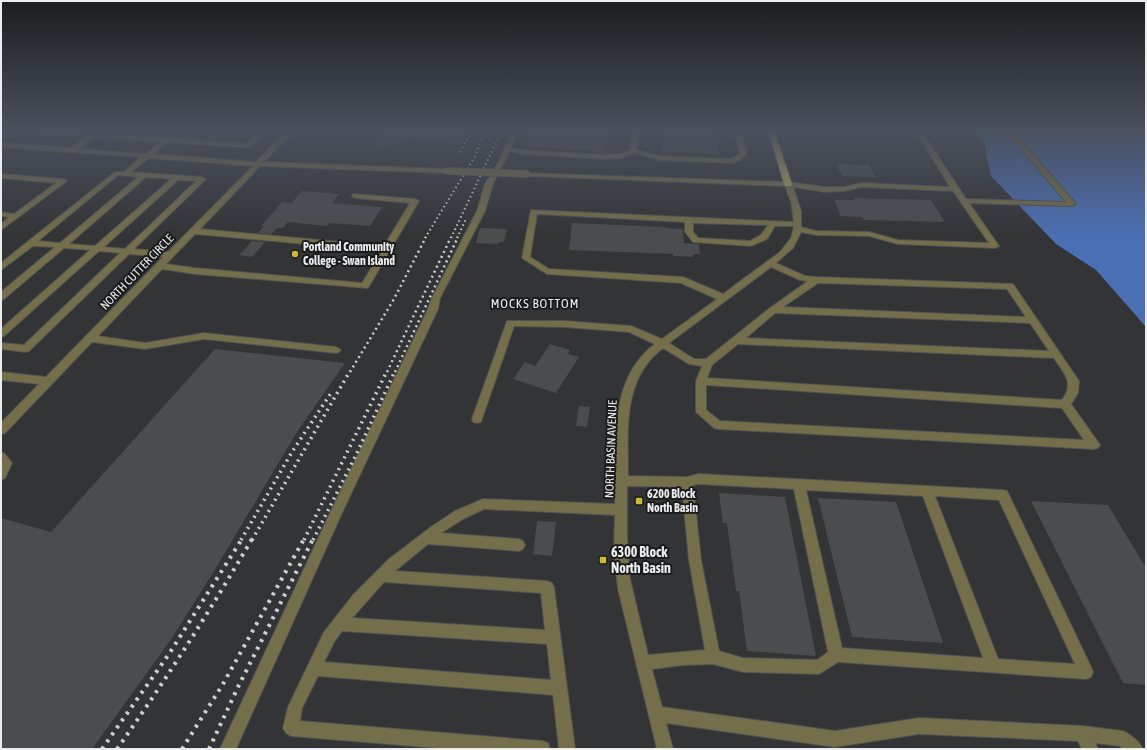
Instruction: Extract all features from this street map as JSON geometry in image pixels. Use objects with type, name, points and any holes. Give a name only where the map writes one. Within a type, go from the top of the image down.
[{"type":"main road","points":[[782,165],[788,184]]},
{"type":"street","points":[[125,174],[136,165]]},
{"type":"street","name":"NORTH CUTTER CIRCLE","points":[[1,430],[257,165]]},
{"type":"street","points":[[285,165],[788,184],[803,187],[850,189],[862,185],[955,189]]},
{"type":"street","points":[[228,749],[335,515],[433,309],[436,298],[481,211],[489,184],[499,165]]},
{"type":"street","points":[[724,298],[683,280],[547,271],[526,258],[534,212],[773,223],[798,227],[816,233],[869,234],[898,242],[995,246],[940,165]]},
{"type":"street","points":[[964,201],[1072,204],[1038,165]]},
{"type":"street","points":[[1,267],[117,173],[202,179],[26,349],[1,346]]},
{"type":"street","points":[[1,297],[145,175]]},
{"type":"street","points":[[1,176],[63,181],[1,228]]},
{"type":"street","points":[[1,334],[176,178]]},
{"type":"street","points":[[788,184],[796,206],[798,227]]},
{"type":"street","points":[[160,266],[364,286],[415,201],[356,196]]},
{"type":"street","points":[[1,214],[16,216]]},
{"type":"street","points":[[689,220],[689,232],[696,240],[751,244],[764,237],[773,223]]},
{"type":"street","name":"NORTH BASIN AVENUE","points":[[665,749],[629,609],[623,578],[623,413],[626,393],[639,366],[662,343],[787,250],[794,241],[798,227]]},
{"type":"street","points":[[193,231],[387,248]]},
{"type":"street","points":[[31,243],[170,255]]},
{"type":"street","points":[[770,263],[803,278],[816,280],[1010,286],[1074,381],[1073,394],[1065,404]]},
{"type":"street","points":[[816,280],[773,310],[708,363],[702,381],[701,412],[718,425],[1094,445],[1065,404]]},
{"type":"street","points":[[773,310],[1032,320]]},
{"type":"street","points":[[477,419],[510,323],[565,324],[631,329],[662,343],[692,362],[708,363]]},
{"type":"street","points":[[90,338],[145,346],[204,336],[336,350]]},
{"type":"street","points":[[736,341],[1056,355]]},
{"type":"street","points":[[1,376],[48,381]]},
{"type":"street","points":[[702,381],[1065,404]]},
{"type":"street","points":[[1,457],[6,463],[1,475]]},
{"type":"street","points":[[622,481],[686,482],[699,478],[1003,495],[1086,672],[836,655],[819,667],[743,665],[713,657],[684,658],[643,663]]},
{"type":"street","points":[[686,482],[695,560],[713,657]]},
{"type":"street","points":[[799,484],[836,655]]},
{"type":"street","points":[[927,491],[993,665]]},
{"type":"street","points":[[542,749],[291,728],[295,707],[312,668],[329,637],[339,624],[358,600],[394,562],[459,515],[482,504],[622,510]]},
{"type":"street","points":[[426,538],[519,545]]},
{"type":"street","points":[[381,576],[547,587],[566,749]]},
{"type":"street","points":[[339,624],[553,637]]},
{"type":"street","points":[[312,668],[559,688]]},
{"type":"street","points":[[656,714],[836,744],[919,726],[1083,734],[1122,739],[1135,749]]},
{"type":"street","points":[[1083,734],[1090,749]]},
{"type":"water","points":[[989,165],[1146,165],[1146,327],[1096,270],[1056,244],[991,176]]},
{"type":"building","points":[[836,165],[869,165],[875,177],[842,176]]},
{"type":"building","points":[[301,191],[339,194],[332,203],[382,207],[370,226],[329,223],[327,226],[288,222],[283,228],[277,228],[271,234],[258,233],[264,226],[261,226],[282,202],[292,203]]},
{"type":"building","points":[[854,198],[931,200],[945,222],[864,220],[862,217],[841,216],[834,200],[855,200]]},
{"type":"building","points":[[572,223],[683,229],[684,243],[699,244],[700,254],[693,254],[693,257],[673,256],[673,254],[569,250]]},
{"type":"building","points":[[480,228],[507,229],[504,242],[499,242],[498,244],[476,243]]},
{"type":"building","points":[[252,241],[265,242],[252,257],[239,255]]},
{"type":"building","points":[[550,344],[570,350],[568,354],[579,357],[556,393],[513,379],[525,362],[535,366]]},
{"type":"building","points":[[215,349],[345,363],[297,432],[172,638],[92,749],[1,749],[1,518],[51,532]]},
{"type":"building","points":[[579,406],[590,407],[587,427],[576,426]]},
{"type":"building","points":[[719,493],[785,497],[816,656],[747,651],[739,591],[736,591],[727,523],[723,523]]},
{"type":"building","points":[[818,498],[896,502],[943,643],[852,637]]},
{"type":"building","points":[[1031,501],[1108,505],[1146,568],[1146,685],[1123,683]]},
{"type":"building","points":[[537,521],[556,522],[552,556],[533,554]]},
{"type":"railway","points":[[425,238],[470,165]]},
{"type":"railway","points":[[451,238],[485,165]]},
{"type":"railway","points":[[457,238],[466,219]]},
{"type":"railway","points":[[350,372],[394,299],[426,237]]},
{"type":"railway","points":[[387,372],[451,237]]},
{"type":"railway","points":[[395,372],[458,237]]},
{"type":"railway","points":[[252,540],[350,371]]},
{"type":"railway","points":[[304,540],[387,371]]},
{"type":"railway","points":[[313,540],[356,455],[395,371]]},
{"type":"railway","points":[[241,540],[292,452],[331,393]]},
{"type":"railway","points":[[102,749],[169,654],[242,539]]},
{"type":"railway","points":[[117,749],[187,646],[252,539]]},
{"type":"railway","points":[[182,749],[223,684],[304,539]]},
{"type":"railway","points":[[209,749],[238,687],[313,539]]},
{"type":"place","name":"Portland Community College - Swan Island","points":[[295,254]]},
{"type":"place","name":"6200 Block North Basin","points":[[639,501]]},
{"type":"place","name":"6300 Block North Basin","points":[[603,560]]},
{"type":"district","name":"MOCKS BOTTOM","points":[[535,303]]}]
